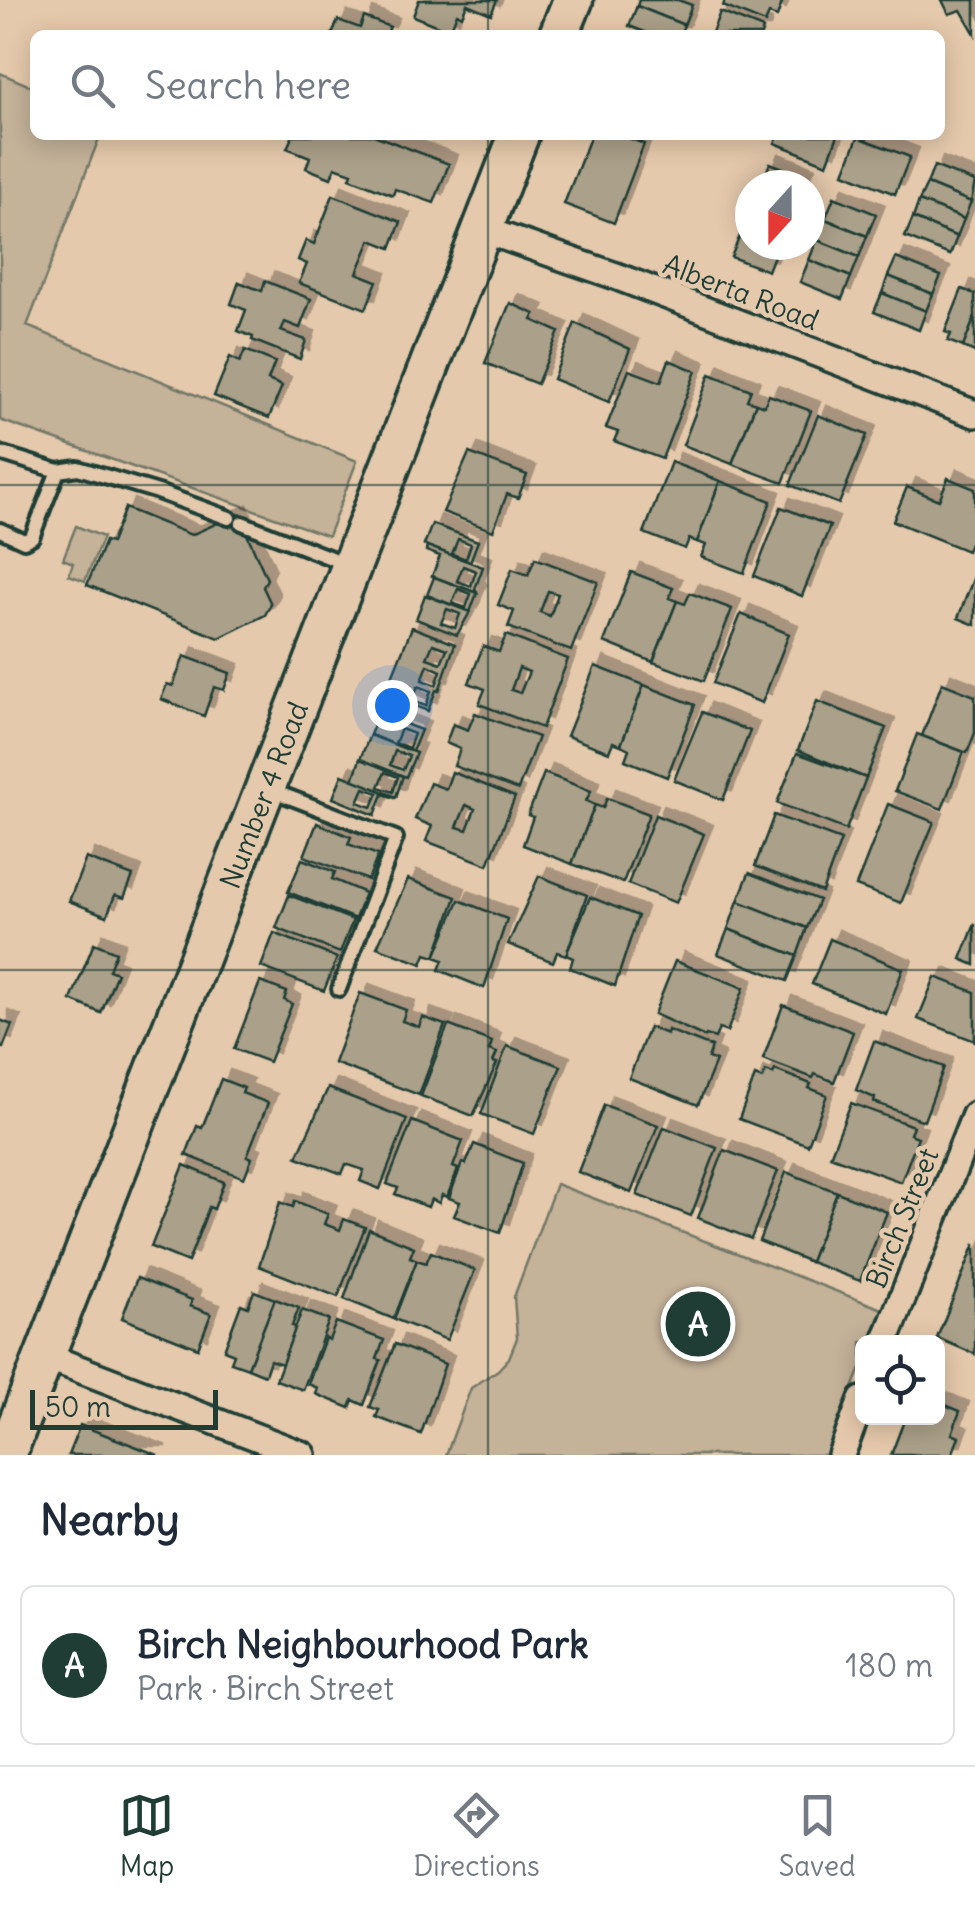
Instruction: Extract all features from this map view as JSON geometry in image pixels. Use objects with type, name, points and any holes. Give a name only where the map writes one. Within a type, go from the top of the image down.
[{"type":"main road","points":[[561,30],[573,0]]},
{"type":"main road","name":"Number 4 Road","points":[[6,1455],[518,140]]},
{"type":"street","name":"Alberta Road","points":[[484,230],[613,275],[975,414]]},
{"type":"street","name":"Birch Street","points":[[888,1335],[975,1115]]},
{"type":"street","points":[[45,1356],[303,1455]]},
{"type":"street","points":[[841,1455],[855,1418]]},
{"type":"lane","points":[[0,453],[58,472],[78,468],[158,492],[353,567]]},
{"type":"lane","points":[[0,530],[24,540],[32,537],[58,472]]},
{"type":"lane","points":[[266,788],[396,838],[339,989]]},
{"type":"shaded area","points":[[0,73],[30,86],[30,140],[99,140],[27,326],[357,461],[328,536],[0,420]]},
{"type":"shaded area","points":[[76,526],[103,537],[85,581],[69,575],[73,563],[63,559]]},
{"type":"shaded area","points":[[556,1184],[885,1310],[875,1335],[855,1335],[855,1383],[826,1455],[446,1455],[471,1388],[509,1358],[517,1338],[514,1297]]},
{"type":"building","points":[[419,0],[497,0],[491,14],[467,4],[462,16],[457,13],[450,30],[413,16]]},
{"type":"building","points":[[639,0],[678,0],[692,5],[684,25],[637,6]]},
{"type":"building","points":[[725,0],[783,0],[777,17],[769,14],[765,23],[723,6]]},
{"type":"building","points":[[942,0],[975,0],[975,34],[961,10],[949,14]]},
{"type":"building","points":[[637,6],[684,25],[682,30],[640,30],[629,26]]},
{"type":"building","points":[[720,12],[763,29],[763,30],[713,30]]},
{"type":"building","points":[[364,17],[390,27],[334,30],[338,20],[360,28]]},
{"type":"building","points":[[291,140],[387,140],[449,164],[434,203],[395,189],[393,195],[350,178],[352,173],[335,167],[331,178],[306,168],[310,157],[287,148]]},
{"type":"building","points":[[589,140],[634,140],[644,144],[614,223],[564,204]]},
{"type":"building","points":[[776,140],[836,140],[827,164],[775,143]]},
{"type":"building","points":[[857,140],[910,157],[895,194],[844,173]]},
{"type":"building","points":[[770,163],[788,170],[767,170]]},
{"type":"building","points":[[934,166],[975,182],[971,202],[927,184]]},
{"type":"building","points":[[927,184],[971,202],[964,219],[919,201]]},
{"type":"building","points":[[333,195],[401,222],[391,248],[371,240],[357,273],[377,281],[366,309],[299,283],[307,264],[298,260],[306,240],[314,244]]},
{"type":"building","points":[[834,197],[876,214],[867,236],[825,219]]},
{"type":"building","points":[[919,201],[964,219],[957,237],[913,218]]},
{"type":"building","points":[[913,218],[957,237],[950,255],[905,237]]},
{"type":"building","points":[[825,219],[867,236],[859,257],[825,243]]},
{"type":"building","points":[[825,243],[859,257],[851,277],[809,260],[825,260]]},
{"type":"building","points":[[896,258],[941,276],[933,294],[888,276]]},
{"type":"building","points":[[739,260],[772,260],[768,271]]},
{"type":"building","points":[[809,260],[851,277],[842,299],[800,282]]},
{"type":"building","points":[[888,276],[933,294],[926,311],[882,293]]},
{"type":"building","points":[[265,281],[311,299],[300,328],[285,322],[281,331],[306,340],[300,359],[238,331],[246,310],[231,304],[239,282],[262,291]]},
{"type":"building","points":[[962,289],[975,294],[975,317],[963,347],[948,341],[951,334],[945,332]]},
{"type":"building","points":[[882,293],[926,311],[919,330],[874,312]]},
{"type":"building","points":[[510,303],[535,314],[532,320],[559,332],[537,384],[485,363]]},
{"type":"building","points":[[975,317],[975,352],[963,347]]},
{"type":"building","points":[[575,323],[630,349],[609,402],[553,379]]},
{"type":"building","points":[[245,350],[275,362],[268,380],[282,386],[269,418],[214,396],[230,357],[240,362]]},
{"type":"building","points":[[669,360],[696,371],[662,459],[614,441],[618,432],[606,428],[629,370],[661,382]]},
{"type":"building","points":[[710,374],[751,390],[747,400],[756,403],[732,464],[683,445]]},
{"type":"building","points":[[769,395],[811,411],[783,483],[732,464],[756,403],[764,406]]},
{"type":"building","points":[[818,415],[867,435],[839,504],[790,485]]},
{"type":"building","points":[[469,453],[527,475],[518,498],[507,494],[493,531],[443,512]]},
{"type":"building","points":[[671,462],[720,481],[697,542],[689,539],[685,549],[644,533]]},
{"type":"building","points":[[948,478],[975,489],[975,532],[967,551],[893,521],[907,487],[939,500]]},
{"type":"building","points":[[720,481],[771,501],[744,573],[701,557],[706,545],[697,542]]},
{"type":"building","points":[[781,507],[830,526],[802,596],[754,576]]},
{"type":"building","points":[[125,508],[191,535],[238,514],[267,579],[263,587],[271,604],[265,615],[219,638],[87,585],[105,541],[111,543]]},
{"type":"building","points":[[432,524],[478,541],[470,562],[424,545]],"holes":[[[458,539],[471,544],[466,559],[452,554]]]},
{"type":"building","points":[[427,546],[483,567],[477,593],[432,576],[440,556],[426,551]],"holes":[[[463,566],[476,571],[471,586],[457,581]]]},
{"type":"building","points":[[535,558],[598,582],[571,651],[508,627],[514,611],[498,605],[512,569],[528,575]],"holes":[[[548,591],[558,594],[550,616],[540,612]]]},
{"type":"building","points":[[631,572],[673,588],[669,598],[677,601],[653,662],[604,642]]},
{"type":"building","points":[[975,574],[975,625],[958,618]]},
{"type":"building","points":[[434,577],[477,593],[470,612],[427,595]],"holes":[[[458,589],[471,594],[466,608],[452,603]]]},
{"type":"building","points":[[690,593],[732,609],[704,681],[653,662],[677,601],[685,604]]},
{"type":"building","points":[[425,595],[470,612],[457,635],[416,619]],"holes":[[[447,609],[460,614],[455,628],[441,623]]]},
{"type":"building","points":[[741,614],[789,634],[762,703],[713,683]]},
{"type":"building","points":[[412,627],[455,644],[428,711],[385,694]],"holes":[[[433,644],[447,649],[441,663],[427,658]],[[428,665],[441,671],[436,685],[422,680]],[[418,686],[431,691],[426,706],[412,701]]]},
{"type":"building","points":[[506,635],[568,659],[542,728],[479,704],[485,689],[469,683],[483,646],[499,652]],"holes":[[[519,668],[529,672],[520,693],[511,690]]]},
{"type":"building","points":[[184,656],[230,673],[224,690],[214,687],[204,716],[161,699],[167,684],[173,686]]},
{"type":"building","points":[[595,666],[644,685],[621,745],[613,742],[609,752],[567,736]]},
{"type":"building","points":[[942,683],[975,696],[975,733],[967,753],[922,736]]},
{"type":"building","points":[[644,685],[695,705],[667,777],[625,760],[629,749],[621,745]]},
{"type":"building","points":[[817,701],[886,728],[866,778],[798,750]]},
{"type":"building","points":[[702,712],[750,731],[723,800],[674,780]]},
{"type":"building","points":[[475,713],[538,737],[518,790],[454,766],[460,749],[446,743],[453,724],[468,730]]},
{"type":"building","points":[[378,714],[421,730],[412,752],[370,735]],"holes":[[[401,729],[414,734],[409,748],[395,743]]]},
{"type":"building","points":[[917,734],[964,752],[942,809],[895,791]]},
{"type":"building","points":[[370,735],[416,753],[406,777],[360,759]],"holes":[[[395,751],[409,756],[403,770],[390,765]]]},
{"type":"building","points":[[797,753],[866,778],[846,830],[777,803]]},
{"type":"building","points":[[360,759],[403,776],[396,797],[353,780]],"holes":[[[385,772],[398,777],[393,792],[379,787]]]},
{"type":"building","points":[[452,772],[515,797],[488,865],[426,841],[432,826],[415,819],[430,783],[446,789]],"holes":[[[466,805],[475,809],[467,830],[457,827]]]},
{"type":"building","points":[[544,773],[591,791],[586,801],[595,805],[572,864],[523,845],[533,817],[528,815]]},
{"type":"building","points":[[342,775],[396,797],[383,794],[375,815],[333,798]],"holes":[[[364,788],[378,793],[372,807],[358,802]]]},
{"type":"building","points":[[607,798],[649,814],[623,883],[572,864],[595,805],[603,808]]},
{"type":"building","points":[[888,804],[934,822],[901,903],[856,886]]},
{"type":"building","points":[[655,815],[704,834],[676,903],[628,884]]},
{"type":"building","points":[[774,815],[841,840],[822,892],[755,866]]},
{"type":"building","points":[[317,823],[351,837],[348,844],[378,855],[368,880],[304,856]]},
{"type":"building","points":[[86,858],[133,876],[124,898],[115,895],[107,916],[69,901]]},
{"type":"building","points":[[302,859],[335,872],[332,879],[365,893],[355,919],[288,892]]},
{"type":"building","points":[[749,873],[819,900],[807,928],[738,901]]},
{"type":"building","points":[[539,876],[587,895],[566,955],[557,952],[553,962],[508,944]]},
{"type":"building","points":[[408,879],[456,897],[435,957],[426,954],[422,964],[377,947]]},
{"type":"building","points":[[289,895],[353,920],[340,953],[276,928]]},
{"type":"building","points":[[590,897],[638,916],[615,986],[570,968],[573,958],[566,955]]},
{"type":"building","points":[[459,900],[507,919],[484,988],[439,970],[443,960],[435,957]]},
{"type":"building","points":[[738,901],[807,928],[797,956],[728,929]]},
{"type":"building","points":[[975,924],[975,965],[961,959]]},
{"type":"building","points":[[728,929],[797,956],[787,981],[718,954]]},
{"type":"building","points":[[274,933],[337,958],[324,991],[261,967]]},
{"type":"building","points":[[830,939],[903,969],[886,1014],[812,984]]},
{"type":"building","points":[[94,943],[116,952],[109,970],[117,973],[101,1013],[71,1000]]},
{"type":"building","points":[[675,961],[744,988],[727,1032],[719,1029],[715,1038],[705,1037],[654,1014]]},
{"type":"building","points":[[935,977],[975,992],[975,1041],[918,1019]]},
{"type":"building","points":[[260,982],[287,992],[284,1000],[292,1004],[269,1062],[234,1049]]},
{"type":"building","points":[[360,993],[406,1010],[402,1021],[419,1027],[422,1017],[445,1025],[419,1095],[334,1063]]},
{"type":"building","points":[[783,1005],[853,1032],[834,1082],[763,1059]]},
{"type":"building","points":[[0,1020],[12,1025],[3,1048],[0,1047]]},
{"type":"building","points":[[448,1025],[492,1042],[489,1050],[497,1053],[493,1062],[497,1063],[473,1116],[421,1096]]},
{"type":"building","points":[[649,1027],[712,1047],[708,1058],[716,1061],[698,1105],[629,1078]]},
{"type":"building","points":[[874,1041],[944,1067],[924,1121],[874,1102],[875,1098],[856,1090]]},
{"type":"building","points":[[507,1046],[561,1066],[534,1134],[481,1114]]},
{"type":"building","points":[[775,1070],[827,1095],[808,1145],[739,1119],[755,1076],[762,1079],[766,1071],[773,1074]]},
{"type":"building","points":[[221,1079],[268,1103],[247,1156],[252,1158],[244,1178],[186,1155],[197,1126],[202,1128]]},
{"type":"building","points":[[328,1088],[407,1119],[380,1189],[360,1181],[364,1170],[346,1164],[342,1174],[297,1157]]},
{"type":"building","points":[[851,1103],[913,1126],[910,1134],[918,1137],[901,1182],[830,1156]]},
{"type":"building","points":[[604,1105],[658,1125],[631,1193],[578,1172]]},
{"type":"building","points":[[412,1121],[463,1141],[447,1197],[442,1195],[439,1203],[431,1199],[428,1207],[395,1194],[398,1188],[387,1184]]},
{"type":"building","points":[[664,1127],[717,1148],[691,1216],[637,1195]]},
{"type":"building","points":[[474,1144],[523,1163],[500,1233],[454,1216],[460,1202],[449,1198]]},
{"type":"building","points":[[724,1150],[778,1171],[751,1239],[698,1218]]},
{"type":"building","points":[[184,1165],[224,1182],[214,1209],[209,1207],[188,1262],[151,1247]]},
{"type":"building","points":[[786,1172],[837,1192],[810,1262],[759,1241]]},
{"type":"building","points":[[837,1192],[887,1212],[860,1281],[810,1262]]},
{"type":"building","points":[[295,1201],[328,1214],[324,1224],[340,1230],[344,1219],[365,1227],[338,1297],[259,1266],[280,1202],[293,1207]]},
{"type":"building","points":[[369,1229],[414,1247],[410,1257],[417,1260],[394,1319],[344,1299]]},
{"type":"building","points":[[975,1244],[975,1354],[945,1341],[945,1335],[938,1335]]},
{"type":"building","points":[[431,1252],[475,1270],[447,1340],[394,1319],[417,1260],[426,1263]]},
{"type":"building","points":[[137,1278],[192,1300],[190,1306],[211,1314],[198,1348],[122,1318]]},
{"type":"building","points":[[254,1291],[275,1299],[248,1368],[231,1362],[234,1354],[224,1350],[241,1304],[248,1307]]},
{"type":"building","points":[[275,1299],[299,1308],[282,1364],[270,1360],[265,1375],[248,1368]]},
{"type":"building","points":[[302,1310],[329,1320],[303,1390],[276,1380]]},
{"type":"building","points":[[336,1322],[384,1340],[377,1359],[381,1360],[364,1405],[353,1400],[350,1408],[316,1394],[318,1388],[308,1384],[325,1338],[329,1340]]},
{"type":"building","points":[[395,1344],[445,1364],[421,1434],[376,1417],[379,1410],[370,1407]]},
{"type":"building","points":[[945,1405],[960,1411],[952,1434],[959,1437],[952,1455],[891,1455],[902,1425],[945,1425]]},
{"type":"building","points":[[80,1425],[158,1455],[68,1455]]},
{"type":"place","name":"Birch Neighbourhood Park","points":[[698,1324]]}]
